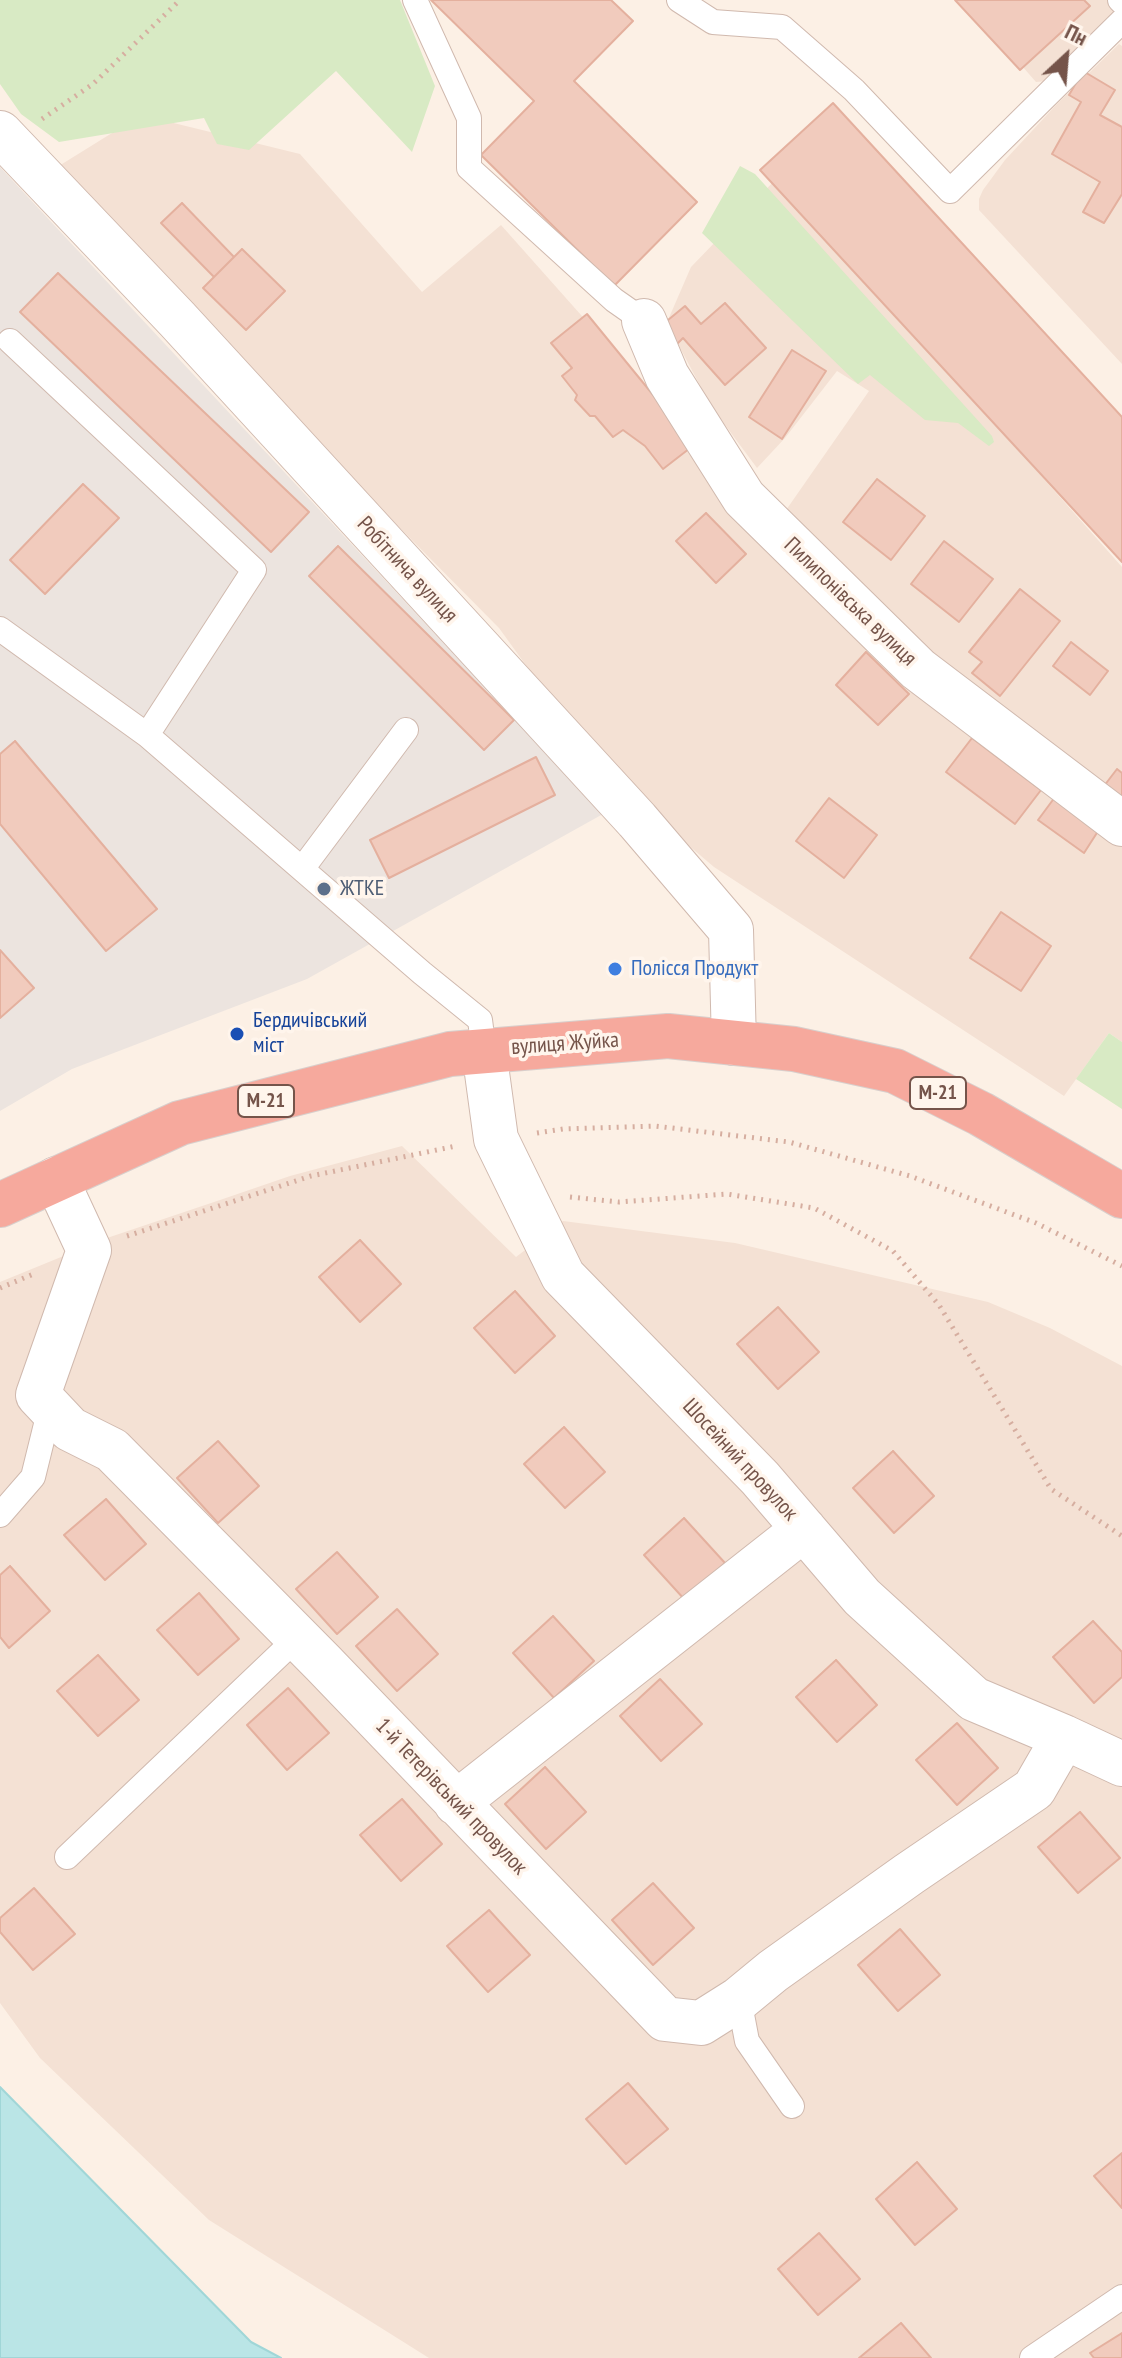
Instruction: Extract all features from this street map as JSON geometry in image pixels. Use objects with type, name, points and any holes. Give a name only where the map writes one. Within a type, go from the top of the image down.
[{"type":"highway","name":"вулиця Жуйка","points":[[0,1205],[180,1123],[450,1054],[668,1036],[794,1049],[895,1071],[981,1114],[1122,1196]]},
{"type":"street","name":"Робітнича вулиця","points":[[4,137],[188,331],[637,820],[731,930],[734,1043]]},
{"type":"street","name":"Пилипонівська вулиця","points":[[644,321],[667,376],[744,498],[918,669],[1122,824]]},
{"type":"street","name":"Шосейний провулок","points":[[484,1051],[496,1139],[563,1276],[760,1478],[862,1597],[974,1699],[1122,1764]]},
{"type":"street","points":[[50,1408],[38,1395],[89,1250],[56,1179]]},
{"type":"street","name":"1-й Тетерівський провулок","points":[[50,1408],[70,1429],[112,1450],[665,2019],[701,2023],[739,1999],[896,1882],[1034,1789],[1064,1737]]},
{"type":"street","points":[[456,1803],[804,1529]]},
{"type":"lane","points":[[415,0],[469,118],[469,168],[614,300],[644,321]]},
{"type":"lane","points":[[679,0],[713,22],[782,27],[854,90],[950,191],[1122,21]]},
{"type":"lane","points":[[10,341],[254,570],[147,735]]},
{"type":"lane","points":[[0,629],[147,735],[480,1020],[484,1051]]},
{"type":"lane","points":[[302,869],[406,730]]},
{"type":"lane","points":[[0,1515],[33,1477],[50,1408]]},
{"type":"lane","points":[[67,1857],[297,1638]]},
{"type":"lane","points":[[739,1999],[747,2041],[792,2106]]},
{"type":"lane","points":[[1032,2358],[1122,2297]]},
{"type":"path","points":[[4,137],[93,84],[180,0]]},
{"type":"path","points":[[523,1193],[619,1202],[727,1194],[814,1208],[893,1251],[939,1305],[1051,1489],[1122,1536]]},
{"type":"shaded area","points":[[964,0],[1120,0],[1115,11],[1057,75],[1048,81],[1036,82]]},
{"type":"shaded area","points":[[1119,44],[1122,46],[1122,364],[979,210],[983,190],[1005,160]]},
{"type":"shaded area","points":[[141,115],[300,154],[422,292],[501,225],[701,450],[1122,829],[1122,1042],[1109,1033],[1064,1096],[714,867],[661,822],[533,675],[499,628],[305,432],[54,169]]},
{"type":"shaded area","points":[[0,167],[603,814],[307,979],[72,1069],[0,1111]]},
{"type":"shaded area","points":[[777,178],[1122,567],[1122,804],[969,686],[820,554],[784,513],[869,391],[837,371],[785,438],[757,468],[711,406],[668,320],[691,267]]},
{"type":"shaded area","points":[[402,1146],[516,1257],[563,1221],[735,1243],[988,1302],[1050,1328],[1122,1366],[1122,2358],[429,2358],[209,2220],[40,2058],[0,2003],[0,1282],[110,1237],[290,1176]]},
{"type":"green space","points":[[0,0],[400,0],[435,86],[412,152],[336,71],[249,150],[217,144],[204,118],[59,142],[21,114],[0,84]]},
{"type":"green space","points":[[740,166],[755,174],[992,436],[994,442],[989,446],[958,423],[925,420],[870,375],[858,384],[702,233]]},
{"type":"green space","points":[[1109,1033],[1122,1042],[1122,1109],[1076,1079]]},
{"type":"water","points":[[0,2087],[251,2342],[281,2358],[0,2358]]},
{"type":"building","points":[[431,0],[611,0],[633,21],[574,81],[697,202],[614,286],[481,155],[534,101]]},
{"type":"building","points":[[955,0],[1084,0],[1090,6],[1020,70]]},
{"type":"building","points":[[1083,71],[1115,90],[1100,115],[1122,127],[1122,194],[1104,223],[1083,212],[1100,182],[1052,154],[1081,102],[1069,95]]},
{"type":"building","points":[[833,103],[1122,417],[1122,562],[760,170]]},
{"type":"building","points":[[182,203],[234,257],[214,277],[161,223]]},
{"type":"building","points":[[242,249],[285,291],[246,330],[203,288]]},
{"type":"building","points":[[58,273],[309,512],[271,552],[20,312]]},
{"type":"building","points":[[725,303],[766,348],[725,385],[683,338],[677,344],[662,325],[685,306],[701,324]]},
{"type":"building","points":[[587,314],[694,445],[663,469],[645,446],[623,430],[613,437],[595,416],[590,416],[575,400],[577,395],[562,376],[572,368],[551,343]]},
{"type":"building","points":[[792,350],[826,371],[782,439],[749,417]]},
{"type":"building","points":[[877,479],[925,516],[891,560],[843,522]]},
{"type":"building","points":[[83,484],[119,518],[45,594],[10,560]]},
{"type":"building","points":[[706,513],[746,554],[716,583],[676,541]]},
{"type":"building","points":[[944,541],[993,579],[959,622],[911,584]]},
{"type":"building","points":[[338,546],[514,720],[484,750],[309,576]]},
{"type":"building","points":[[1020,589],[1060,621],[1000,696],[972,673],[982,662],[969,652]]},
{"type":"building","points":[[1071,642],[1108,671],[1090,695],[1053,666]]},
{"type":"building","points":[[866,652],[909,694],[878,725],[836,685]]},
{"type":"building","points":[[972,738],[1041,790],[1015,824],[946,772]]},
{"type":"building","points":[[15,741],[157,909],[106,951],[0,824],[0,754]]},
{"type":"building","points":[[536,757],[555,795],[389,878],[370,840]]},
{"type":"building","points":[[1117,769],[1122,773],[1122,800],[1104,786]]},
{"type":"building","points":[[1058,793],[1102,825],[1084,853],[1038,820]]},
{"type":"building","points":[[829,798],[877,835],[844,878],[796,841]]},
{"type":"building","points":[[1001,912],[1051,946],[1021,991],[970,958]]},
{"type":"building","points":[[0,950],[34,988],[0,1018]]},
{"type":"building","points":[[360,1240],[401,1284],[360,1322],[319,1277]]},
{"type":"building","points":[[515,1291],[555,1336],[515,1373],[474,1328]]},
{"type":"building","points":[[778,1307],[819,1352],[778,1389],[737,1344]]},
{"type":"building","points":[[564,1427],[605,1472],[565,1508],[524,1464]]},
{"type":"building","points":[[218,1441],[259,1486],[218,1523],[177,1478]]},
{"type":"building","points":[[893,1451],[934,1496],[894,1533],[853,1488]]},
{"type":"building","points":[[106,1499],[146,1544],[105,1580],[64,1535]]},
{"type":"building","points":[[684,1518],[725,1563],[685,1600],[644,1555]]},
{"type":"building","points":[[337,1552],[378,1597],[337,1634],[296,1589]]},
{"type":"building","points":[[10,1566],[50,1611],[9,1648],[0,1637],[0,1575]]},
{"type":"building","points":[[199,1593],[239,1639],[198,1675],[157,1630]]},
{"type":"building","points":[[397,1609],[438,1654],[397,1691],[356,1646]]},
{"type":"building","points":[[553,1616],[594,1661],[554,1698],[513,1653]]},
{"type":"building","points":[[1093,1621],[1122,1652],[1122,1677],[1094,1703],[1053,1657]]},
{"type":"building","points":[[98,1655],[139,1700],[98,1736],[57,1691]]},
{"type":"building","points":[[836,1660],[877,1705],[837,1742],[796,1697]]},
{"type":"building","points":[[660,1679],[702,1724],[661,1761],[620,1716]]},
{"type":"building","points":[[288,1688],[329,1733],[287,1770],[247,1725]]},
{"type":"building","points":[[957,1723],[998,1768],[957,1805],[916,1760]]},
{"type":"building","points":[[545,1767],[586,1812],[546,1849],[505,1804]]},
{"type":"building","points":[[402,1799],[442,1844],[401,1881],[360,1835]]},
{"type":"building","points":[[1080,1812],[1120,1858],[1078,1893],[1038,1847]]},
{"type":"building","points":[[653,1883],[694,1928],[653,1965],[612,1920]]},
{"type":"building","points":[[34,1888],[75,1934],[33,1970],[0,1932],[0,1918]]},
{"type":"building","points":[[489,1910],[530,1955],[488,1992],[447,1946]]},
{"type":"building","points":[[900,1929],[940,1975],[898,2011],[858,1965]]},
{"type":"building","points":[[628,2083],[668,2129],[626,2164],[586,2119]]},
{"type":"building","points":[[1122,2153],[1122,2208],[1094,2176]]},
{"type":"building","points":[[917,2162],[957,2209],[915,2245],[876,2199]]},
{"type":"building","points":[[819,2233],[860,2279],[818,2315],[778,2269]]},
{"type":"building","points":[[901,2323],[931,2358],[859,2358]]},
{"type":"building","points":[[1122,2333],[1122,2358],[1094,2358],[1090,2353]]},
{"type":"place","name":"ЖТКЕ","points":[[324,889]]},
{"type":"place","name":"Полісся Продукт","points":[[615,969]]},
{"type":"place","name":"Бердичівський міст","points":[[237,1034]]}]
